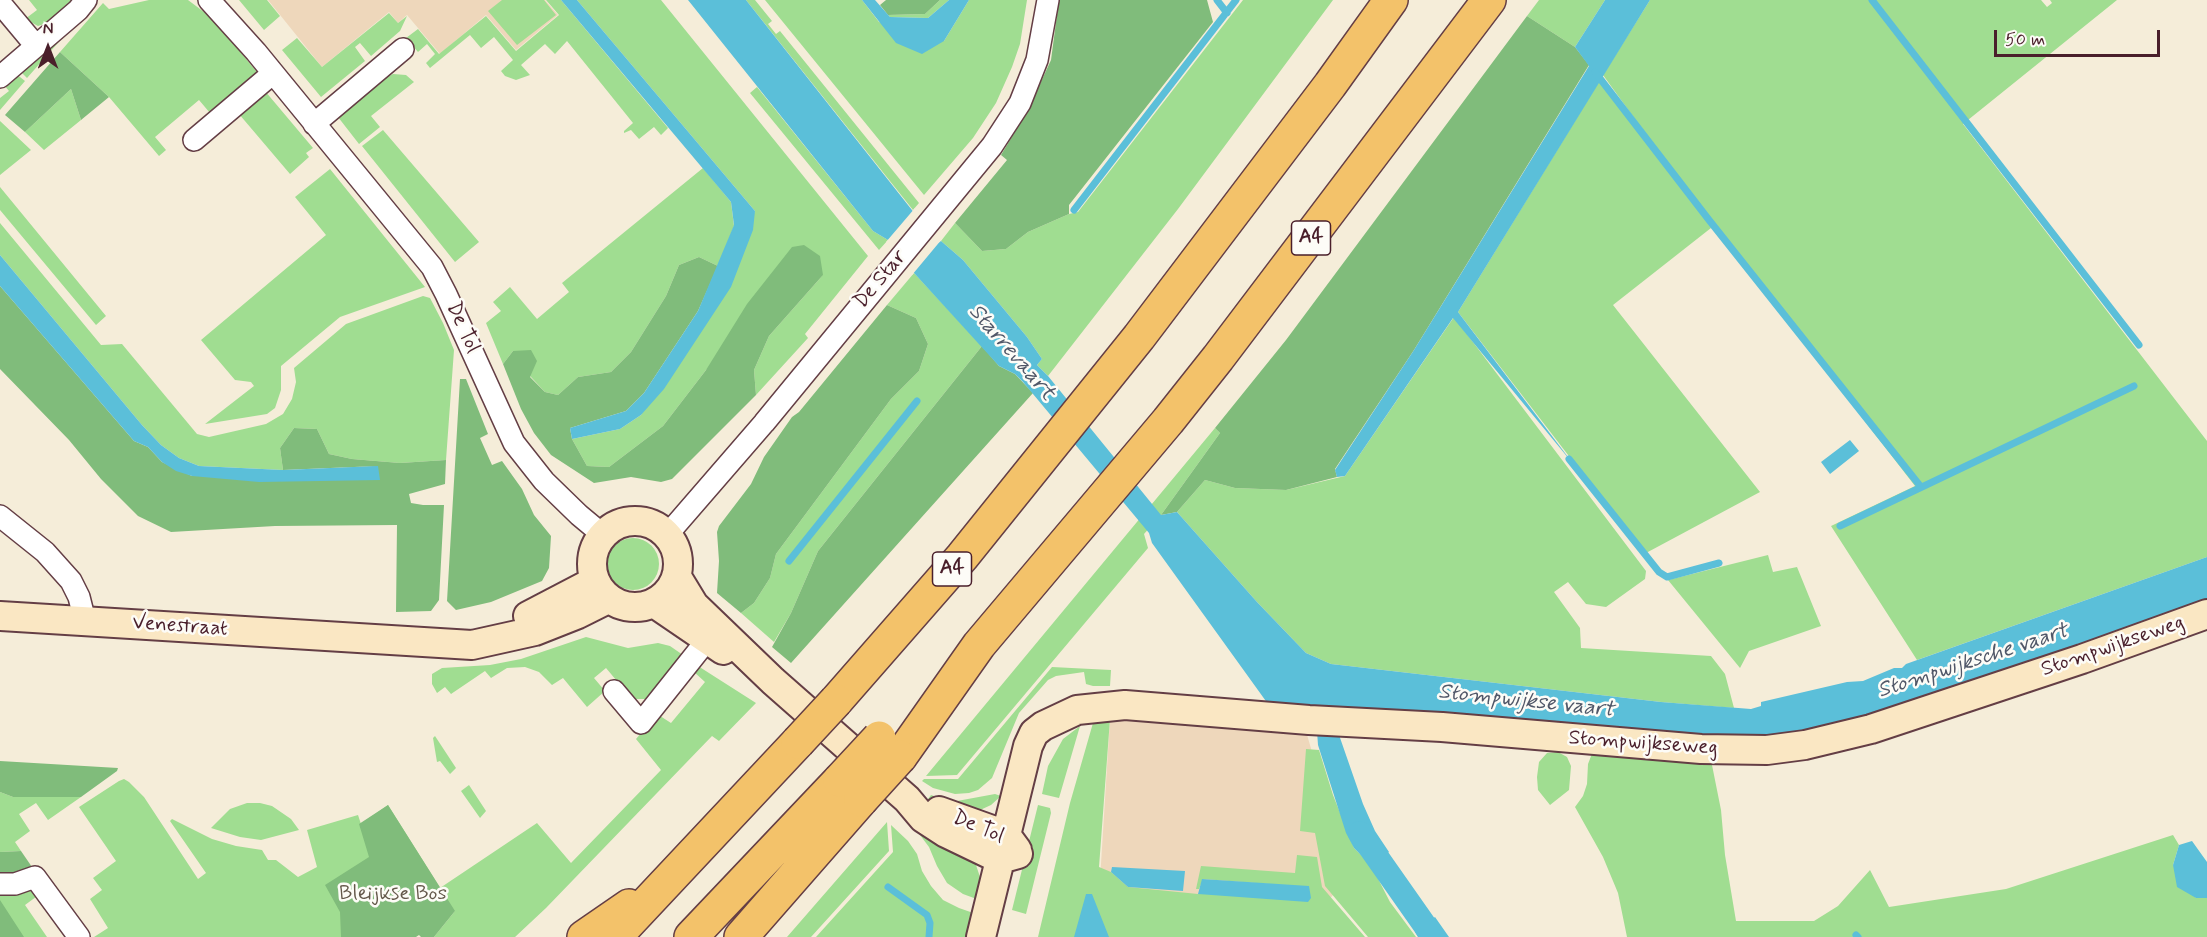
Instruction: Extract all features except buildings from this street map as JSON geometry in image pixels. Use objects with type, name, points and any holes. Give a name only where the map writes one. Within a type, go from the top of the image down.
[{"type":"highway","name":"A4","points":[[615,937],[836,701],[962,557],[1072,422],[1190,271],[1391,0]]},
{"type":"highway","name":"A4","points":[[741,937],[851,790],[979,645],[1119,480],[1279,280],[1489,0]]},
{"type":"highway","name":"A4","points":[[691,937],[851,790]]},
{"type":"highway","name":"A4","points":[[584,937],[665,882]]},
{"type":"street","points":[[0,77],[78,10],[86,0]]},
{"type":"street","name":"De Tol","points":[[209,0],[256,52],[432,267],[514,443],[544,481],[603,535]]},
{"type":"street","name":"De Star","points":[[667,535],[764,423],[992,146],[1020,103],[1037,60],[1048,0]]},
{"type":"street","points":[[0,3],[36,46]]},
{"type":"street","points":[[314,124],[403,50]]},
{"type":"street","points":[[194,140],[272,74]]},
{"type":"street","points":[[0,516],[45,552],[70,581],[79,597],[85,621]]},
{"type":"street","points":[[635,521],[647,522],[667,535],[678,554],[679,566],[672,588],[664,597],[643,607],[631,608],[619,605],[602,590],[592,570],[592,557],[603,535],[623,523],[635,521]]},
{"type":"street","name":"De Tol","points":[[677,577],[694,605],[773,681],[907,799],[1009,849]]},
{"type":"street","name":"Venestraat","points":[[0,616],[414,642],[461,634],[531,615],[602,590]]},
{"type":"street","name":"De Tol","points":[[654,603],[707,640],[773,681]]},
{"type":"street","name":"Stompwijkseweg","points":[[1009,849],[1061,717],[1077,710],[1125,705],[1309,720],[1442,727],[1701,749],[1767,750],[1805,745],[1871,729],[2082,659],[2207,614]]},
{"type":"street","points":[[614,691],[641,723],[707,640]]},
{"type":"street","points":[[981,937],[1009,849]]},
{"type":"street","points":[[998,937],[1009,849]]},
{"type":"street","points":[[0,884],[15,884],[35,877],[79,937]]},
{"type":"shaded area","points":[[268,0],[545,0],[558,15],[516,50],[486,15],[440,54],[407,15],[398,23],[389,12],[322,67]]},
{"type":"shaded area","points":[[1124,716],[1305,728],[1332,820],[1359,865],[1320,910],[1099,896],[1110,719]]},
{"type":"green space","points":[[29,0],[74,0],[53,21],[38,26],[25,19],[37,10]]},
{"type":"green space","points":[[149,0],[188,0],[212,18],[257,72],[210,113],[199,100],[155,137],[166,150],[159,156],[109,97],[60,52],[103,3],[109,9]]},
{"type":"green space","points":[[239,0],[267,0],[280,16],[264,30]]},
{"type":"green space","points":[[502,0],[544,0],[556,15],[517,45],[488,11]]},
{"type":"green space","points":[[546,0],[561,0],[668,128],[661,135],[654,127],[639,139],[631,130],[624,133],[633,123],[567,41],[555,54],[545,44],[521,65],[530,75],[516,80],[505,76],[501,71],[513,60],[494,37],[481,48],[470,35],[430,68],[426,63],[435,54],[427,44],[418,52],[406,38],[418,29],[439,54],[486,16],[516,51],[559,15]]},
{"type":"green space","points":[[577,0],[661,0],[868,256],[805,334],[808,338],[756,395],[754,370],[769,336],[823,275],[706,370],[663,426],[609,467],[587,466],[572,439],[620,429],[641,415],[755,211]]},
{"type":"green space","points":[[746,0],[755,0],[772,21],[768,24],[776,34],[780,31],[919,203],[913,210]]},
{"type":"green space","points":[[765,0],[862,0],[879,22],[944,41],[969,0],[1027,0],[1020,44],[996,103],[973,138],[924,195]]},
{"type":"green space","points":[[886,0],[940,0],[925,14],[888,15],[880,5]]},
{"type":"green space","points":[[940,0],[949,0],[928,18],[890,17],[888,15],[925,14]]},
{"type":"green space","points":[[1059,0],[1207,0],[1213,22],[1069,205],[1069,214],[1028,232],[1006,249],[982,251],[955,223],[1007,160],[1001,155],[1028,110],[1051,60]]},
{"type":"green space","points":[[1243,0],[1333,0],[1178,209],[1048,376],[1037,365],[1042,359],[1027,337],[963,260],[941,241],[955,223],[982,251],[1006,249],[1028,232],[1078,212]]},
{"type":"green space","points":[[1539,0],[1605,0],[1575,47],[1527,16]]},
{"type":"green space","points":[[1650,0],[2041,0],[2047,7],[2052,3],[2050,0],[2117,0],[1963,124],[2207,441],[2207,557],[1917,660],[1831,526],[1915,486],[1710,221],[1711,228],[1613,305],[1760,492],[1646,553],[1458,312],[1600,80],[1690,195],[1603,75]]},
{"type":"green space","points":[[389,13],[398,23],[407,16],[400,31],[371,56],[360,43],[355,47],[365,61],[321,97],[282,50],[297,38],[322,67]]},
{"type":"green space","points":[[1527,16],[1575,47],[1589,65],[1414,350],[1335,469],[1337,477],[1286,490],[1235,488],[1205,480],[1177,512],[1161,515],[1220,433],[1215,428],[1286,340]]},
{"type":"green space","points":[[80,18],[27,78],[19,70]]},
{"type":"green space","points":[[60,52],[109,97],[81,120],[71,89],[25,132],[5,115]]},
{"type":"green space","points":[[15,73],[25,81],[0,110],[0,98],[9,91],[3,84]]},
{"type":"green space","points":[[393,74],[406,75],[414,82],[371,116],[380,127],[359,144],[338,117]]},
{"type":"green space","points":[[757,87],[873,231],[888,240],[879,250],[750,93]]},
{"type":"green space","points":[[71,89],[81,120],[44,150],[25,132]]},
{"type":"green space","points":[[265,91],[313,148],[306,153],[309,157],[290,174],[239,114]]},
{"type":"green space","points":[[0,121],[31,150],[0,175]]},
{"type":"green space","points":[[383,130],[479,242],[455,262],[362,146]]},
{"type":"green space","points":[[703,168],[731,202],[734,226],[718,266],[699,257],[679,265],[666,296],[631,352],[611,372],[578,377],[558,395],[545,392],[530,376],[513,351],[503,364],[486,323],[501,311],[493,302],[510,287],[537,319],[569,292],[562,283]]},
{"type":"green space","points":[[330,169],[425,287],[340,317],[281,366],[281,390],[275,408],[267,414],[205,424],[254,386],[251,382],[235,380],[201,340],[326,235],[295,197]]},
{"type":"green space","points":[[0,187],[106,316],[96,325],[0,210]]},
{"type":"green space","points":[[0,223],[101,345],[122,344],[197,434],[209,437],[266,424],[283,414],[292,399],[296,382],[294,368],[346,324],[423,296],[430,298],[454,350],[446,460],[400,463],[352,459],[329,454],[317,429],[294,428],[280,448],[283,470],[199,466],[179,458],[161,445],[142,425],[0,255]]},
{"type":"green space","points":[[804,245],[820,256],[823,275],[769,336],[754,370],[756,395],[672,479],[661,482],[631,477],[594,483],[551,455],[534,433],[521,409],[503,364],[513,351],[531,350],[537,361],[530,377],[545,392],[558,395],[578,377],[611,372],[631,352],[666,296],[679,265],[699,257],[718,266],[698,311],[644,393],[626,411],[570,428],[572,439],[587,466],[609,467],[663,426],[706,370],[747,304],[792,247]]},
{"type":"green space","points":[[914,273],[982,346],[818,551],[791,613],[774,642],[741,613],[754,603],[770,578],[776,554],[891,399],[919,371],[928,344],[916,318],[887,305]]},
{"type":"green space","points":[[0,286],[134,441],[148,447],[162,462],[192,476],[378,466],[283,470],[280,448],[294,428],[317,429],[329,454],[352,459],[400,463],[446,460],[445,484],[409,494],[411,503],[444,505],[439,600],[431,611],[396,612],[397,525],[275,526],[171,532],[138,516],[0,369]]},
{"type":"green space","points":[[887,305],[916,318],[928,344],[919,371],[891,399],[776,554],[770,578],[754,603],[741,613],[717,593],[719,561],[717,532],[719,526],[751,484],[764,457],[792,417],[799,412]]},
{"type":"green space","points":[[1454,317],[1646,571],[1645,579],[1606,607],[1586,604],[1568,582],[1554,592],[1580,628],[1581,648],[1711,656],[1725,674],[1734,708],[1661,702],[1331,664],[1306,653],[1177,512],[1205,480],[1235,488],[1286,490],[1345,476]]},
{"type":"green space","points":[[982,346],[999,366],[1015,374],[1033,393],[791,663],[772,647],[791,613],[818,551]]},
{"type":"green space","points":[[460,379],[466,379],[488,434],[480,438],[492,465],[502,461],[522,489],[534,515],[551,536],[549,568],[542,581],[491,602],[456,610],[447,601]]},
{"type":"green space","points":[[1215,428],[1220,433],[1161,515],[1144,534],[1148,548],[957,775],[926,776]]},
{"type":"green space","points":[[633,538],[643,540],[651,546],[657,554],[659,564],[657,574],[651,582],[643,588],[633,590],[623,588],[615,582],[609,574],[607,564],[609,554],[615,546],[623,540]]},
{"type":"green space","points":[[1768,555],[1773,572],[1797,567],[1821,626],[1749,651],[1740,668],[1668,580]]},
{"type":"green space","points":[[586,637],[628,648],[658,643],[670,646],[683,655],[645,699],[632,699],[606,668],[594,678],[605,691],[587,707],[563,678],[552,685],[539,672],[525,667],[507,668],[491,678],[485,671],[451,694],[445,687],[437,693],[432,684],[432,674],[442,668],[490,665],[521,659]]},
{"type":"green space","points":[[698,666],[756,703],[719,741],[712,736],[546,908],[515,937],[434,937],[455,911],[411,937],[94,937],[108,928],[90,899],[102,890],[93,878],[116,861],[79,807],[119,781],[124,779],[129,782],[144,797],[198,879],[206,873],[170,821],[172,819],[212,839],[262,850],[268,860],[276,860],[298,877],[317,867],[307,830],[358,815],[361,824],[388,805],[440,888],[537,823],[571,863],[661,770],[636,739],[657,714],[671,723],[705,682],[693,671]]},
{"type":"green space","points":[[1052,667],[1111,670],[1110,686],[1086,684],[1084,672],[1056,676],[1048,680],[1019,713],[992,778],[978,790],[955,794],[933,788],[922,781],[924,779],[958,779]]},
{"type":"green space","points":[[1110,719],[1099,867],[1111,872],[1128,887],[1198,894],[1309,887],[1203,879],[1199,889],[1196,889],[1201,866],[1295,873],[1297,855],[1317,857],[1322,887],[1365,937],[1038,937],[1070,803],[1093,723]]},
{"type":"green space","points":[[1080,726],[1059,798],[1042,794],[1048,766],[1063,739]]},
{"type":"green space","points":[[435,736],[456,768],[450,774],[440,761],[437,762],[433,738]]},
{"type":"green space","points":[[1306,749],[1319,750],[1333,795],[1354,848],[1371,865],[1390,902],[1416,937],[1368,937],[1325,886],[1315,833],[1300,831]]},
{"type":"green space","points":[[1593,751],[1711,760],[1721,810],[1725,855],[1736,921],[1814,921],[1838,906],[1870,870],[1889,907],[2006,889],[2173,835],[2179,845],[2173,865],[2196,898],[2207,898],[2207,937],[1627,937],[1618,893],[1603,857],[1575,807],[1583,796],[1587,784],[1588,764]]},
{"type":"green space","points":[[1558,752],[1567,757],[1571,766],[1569,790],[1550,805],[1538,790],[1539,762],[1547,753]]},
{"type":"green space","points":[[0,761],[118,768],[81,797],[13,797],[0,792]]},
{"type":"green space","points":[[469,785],[486,811],[480,818],[461,791]]},
{"type":"green space","points":[[0,792],[13,797],[81,797],[48,820],[36,803],[19,814],[30,831],[15,842],[21,851],[0,852]]},
{"type":"green space","points":[[995,794],[1001,796],[991,805],[978,811],[936,805],[928,799],[931,795],[957,801]]},
{"type":"green space","points":[[247,803],[272,806],[291,819],[299,830],[261,840],[240,837],[211,828],[230,809]]},
{"type":"green space","name":"Bleijkse Bos","points":[[388,805],[455,911],[434,937],[419,935],[416,937],[341,937],[340,912],[325,885],[369,857],[359,824]]},
{"type":"green space","points":[[1038,805],[1050,808],[1051,813],[1026,914],[1012,910]]},
{"type":"green space","points":[[908,819],[974,859],[980,877],[982,901],[963,894],[947,883],[929,847]]},
{"type":"green space","points":[[887,822],[889,851],[811,937],[787,937]]},
{"type":"green space","points":[[891,825],[908,841],[917,854],[922,871],[943,900],[979,915],[973,937],[816,937],[893,852]]},
{"type":"green space","points":[[21,851],[32,867],[0,879],[0,852]]},
{"type":"green space","points":[[30,887],[40,894],[25,905],[47,937],[0,937],[0,891]]},
{"type":"green space","points":[[0,900],[24,937],[0,937]]},
{"type":"water","points":[[561,0],[577,0],[755,211],[753,230],[731,287],[664,389],[641,415],[620,429],[572,439],[570,428],[626,411],[644,393],[698,311],[734,225],[731,202]]},
{"type":"water","points":[[688,0],[746,0],[938,243],[941,241],[963,260],[1027,337],[1042,359],[1037,365],[1161,515],[1177,512],[1306,653],[1331,664],[1661,702],[1751,709],[1761,706],[1761,702],[1847,682],[1863,681],[1894,668],[1902,668],[1906,664],[2207,557],[2207,603],[2082,648],[1811,733],[1751,740],[1338,732],[1363,804],[1375,831],[1389,852],[1371,865],[1354,848],[1346,833],[1318,745],[1317,731],[1268,704],[1152,543],[1149,533],[1023,382],[1015,374],[999,366],[914,273],[888,240],[873,231]]},
{"type":"water","points":[[862,0],[875,0],[890,17],[928,18],[949,0],[969,0],[944,41],[922,54],[896,43]]},
{"type":"water","points":[[1605,0],[1650,0],[1458,312],[1574,465],[1453,318],[1345,476],[1337,477],[1335,470],[1414,350],[1589,66],[1575,47]]},
{"type":"water","points":[[0,255],[142,425],[161,445],[179,458],[199,466],[283,470],[378,466],[380,480],[259,482],[192,476],[176,471],[162,462],[148,447],[134,441],[0,286]]},
{"type":"water","points":[[1850,440],[1859,451],[1830,474],[1821,462]]},
{"type":"water","points":[[2192,841],[2207,862],[2207,898],[2196,898],[2177,887],[2173,865],[2179,845]]},
{"type":"water","points":[[1112,867],[1185,871],[1183,891],[1128,887],[1111,872]]},
{"type":"water","points":[[1202,879],[1309,886],[1311,898],[1308,902],[1198,894]]},
{"type":"water","points":[[1086,894],[1092,894],[1109,937],[1074,937]]},
{"type":"water","points":[[1435,917],[1449,937],[1418,937],[1415,932]]},
{"type":"pier","points":[[915,208],[938,239],[942,239],[912,275],[886,242]]},
{"type":"waterway","points":[[1217,0],[1227,13]]},
{"type":"waterway","points":[[1074,210],[1236,0]]},
{"type":"waterway","points":[[1872,0],[2139,345]]},
{"type":"waterway","points":[[1595,72],[1921,487]]},
{"type":"waterway","points":[[1840,526],[2134,386]]},
{"type":"waterway","points":[[789,561],[917,401]]},
{"type":"waterway","points":[[1569,459],[1659,572],[1667,577],[1719,563]]},
{"type":"waterway","points":[[1360,833],[1433,937]]},
{"type":"waterway","points":[[888,887],[927,915],[930,923],[929,937]]},
{"type":"water label","name":"Starrevaart","points":[[1011,353]]},
{"type":"water label","name":"Stompwijksche vaart","points":[[1973,662]]},
{"type":"water label","name":"Stompwijkse vaart","points":[[1526,702]]}]
